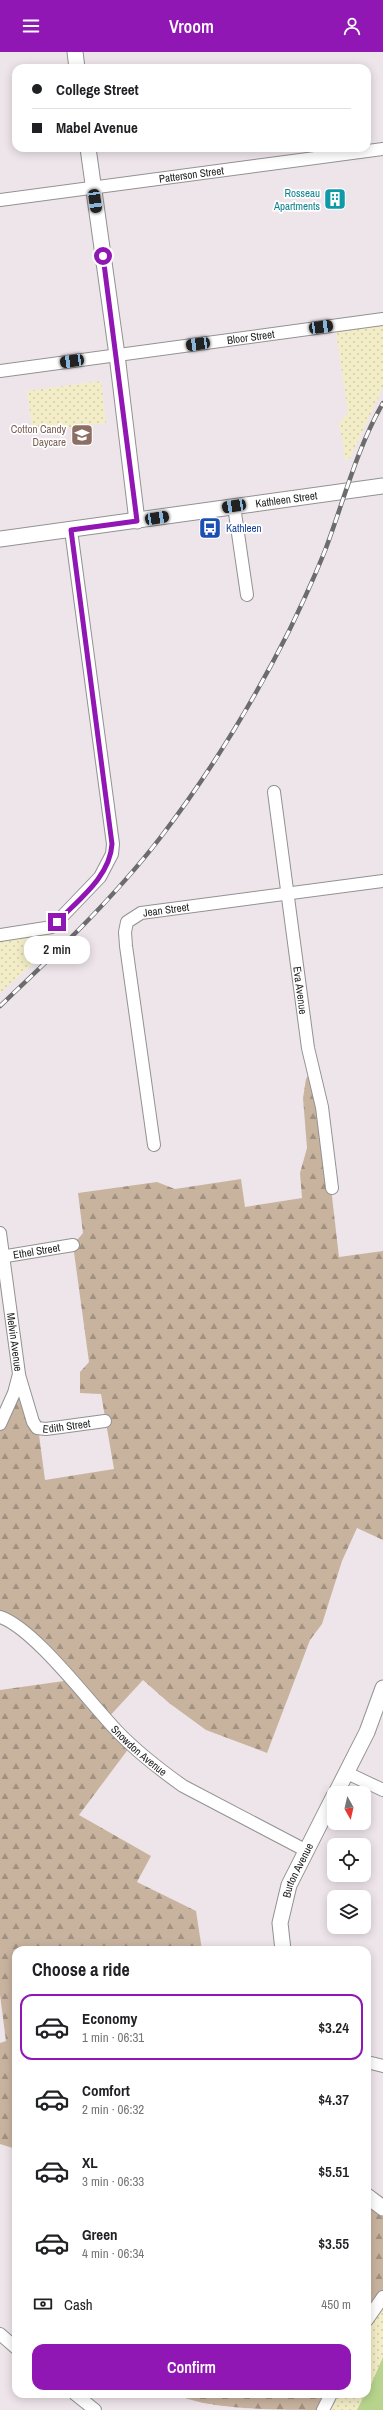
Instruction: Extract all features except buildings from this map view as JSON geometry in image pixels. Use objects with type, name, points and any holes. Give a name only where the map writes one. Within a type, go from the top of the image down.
[{"type":"street","points":[[75,52],[76,64]]},
{"type":"street","name":"Patterson Street","points":[[371,150],[383,148]]},
{"type":"street","points":[[89,152],[117,356],[137,521]]},
{"type":"street","name":"Patterson Street","points":[[0,200],[353,152]]},
{"type":"street","name":"Bloor Street","points":[[0,370],[117,356],[383,319]]},
{"type":"street","name":"Kathleen Street","points":[[0,539],[383,486]]},
{"type":"street","points":[[234,506],[247,595]]},
{"type":"street","points":[[0,935],[42,930],[52,927],[100,878],[112,854],[112,844],[71,530]]},
{"type":"street","name":"Eva Avenue","points":[[274,792],[308,1048],[322,1107],[332,1188]]},
{"type":"street","name":"Jean Street","points":[[154,1145],[126,946],[125,932],[127,922],[141,914],[383,881]]},
{"type":"street","name":"Melvin Avenue","points":[[0,1233],[2,1257],[19,1374],[14,1393],[0,1424]]},
{"type":"street","name":"Ethel Street","points":[[2,1257],[73,1245]]},
{"type":"street","name":"Edith Street","points":[[19,1374],[33,1422],[37,1428],[46,1430],[105,1421]]},
{"type":"street","name":"Snowdon Avenue","points":[[0,1617],[23,1629],[118,1732],[167,1775],[183,1786],[305,1850]]},
{"type":"street","points":[[340,1786],[367,1732],[383,1688]]},
{"type":"street","points":[[347,1773],[383,1790]]},
{"type":"street","name":"Burton Avenue","points":[[283,1946],[280,1923],[289,1885],[305,1850],[327,1809]]},
{"type":"street","points":[[371,2063],[383,2066]]},
{"type":"street","points":[[371,2199],[383,2208]]},
{"type":"street","points":[[371,2314],[383,2297]]},
{"type":"street","points":[[0,2334],[12,2344]]},
{"type":"street","points":[[80,2398],[95,2410]]},
{"type":"street","points":[[324,2410],[328,2398]]},
{"type":"green space","points":[[312,1068],[331,1188],[339,1257],[383,1251],[383,1540],[357,1528],[342,1561],[322,1624],[310,1640],[267,1753],[206,1730],[169,1703],[143,1680],[107,1719],[132,1744],[79,1815],[151,1856],[137,1882],[196,1911],[201,1946],[12,1946],[12,2148],[0,2144],[0,2043],[6,2041],[0,1995],[0,1690],[71,1680],[0,1616],[0,1426],[20,1374],[38,1427],[45,1480],[114,1469],[101,1394],[80,1393],[80,1372],[89,1362],[73,1245],[83,1233],[78,1193],[157,1182],[175,1189],[241,1179],[245,1207],[302,1198],[300,1173],[307,1148],[303,1098],[306,1079]]},
{"type":"green space","points":[[371,2198],[383,2207],[383,2295],[371,2312]]},
{"type":"green space","points":[[383,2357],[383,2410],[357,2410],[363,2398],[371,2398],[371,2385]]},
{"type":"green space","points":[[186,2398],[327,2398],[322,2410],[246,2408],[206,2403]]},
{"type":"shaded area","points":[[383,318],[383,387],[350,458],[344,459],[344,447],[339,423],[348,413],[335,325]]},
{"type":"shaded area","points":[[101,381],[106,423],[33,432],[27,391]]},
{"type":"shaded area","points":[[51,930],[45,953],[0,993],[0,936]]},
{"type":"shaded area","points":[[383,2295],[383,2410],[322,2410],[327,2398],[371,2398],[371,2312]]},
{"type":"railway","points":[[0,1006],[83,925],[142,861],[196,788],[229,738],[275,658],[304,600],[326,548],[358,456],[383,403]]},
{"type":"place","name":"Rosseau Apartments","points":[[335,199]]},
{"type":"place","name":"Cotton Candy Daycare","points":[[82,435]]},
{"type":"place","name":"Kathleen","points":[[210,528]]},
{"type":"route","points":[[57,922],[100,878],[112,854],[110,825],[71,530],[137,521],[103,256]]}]
